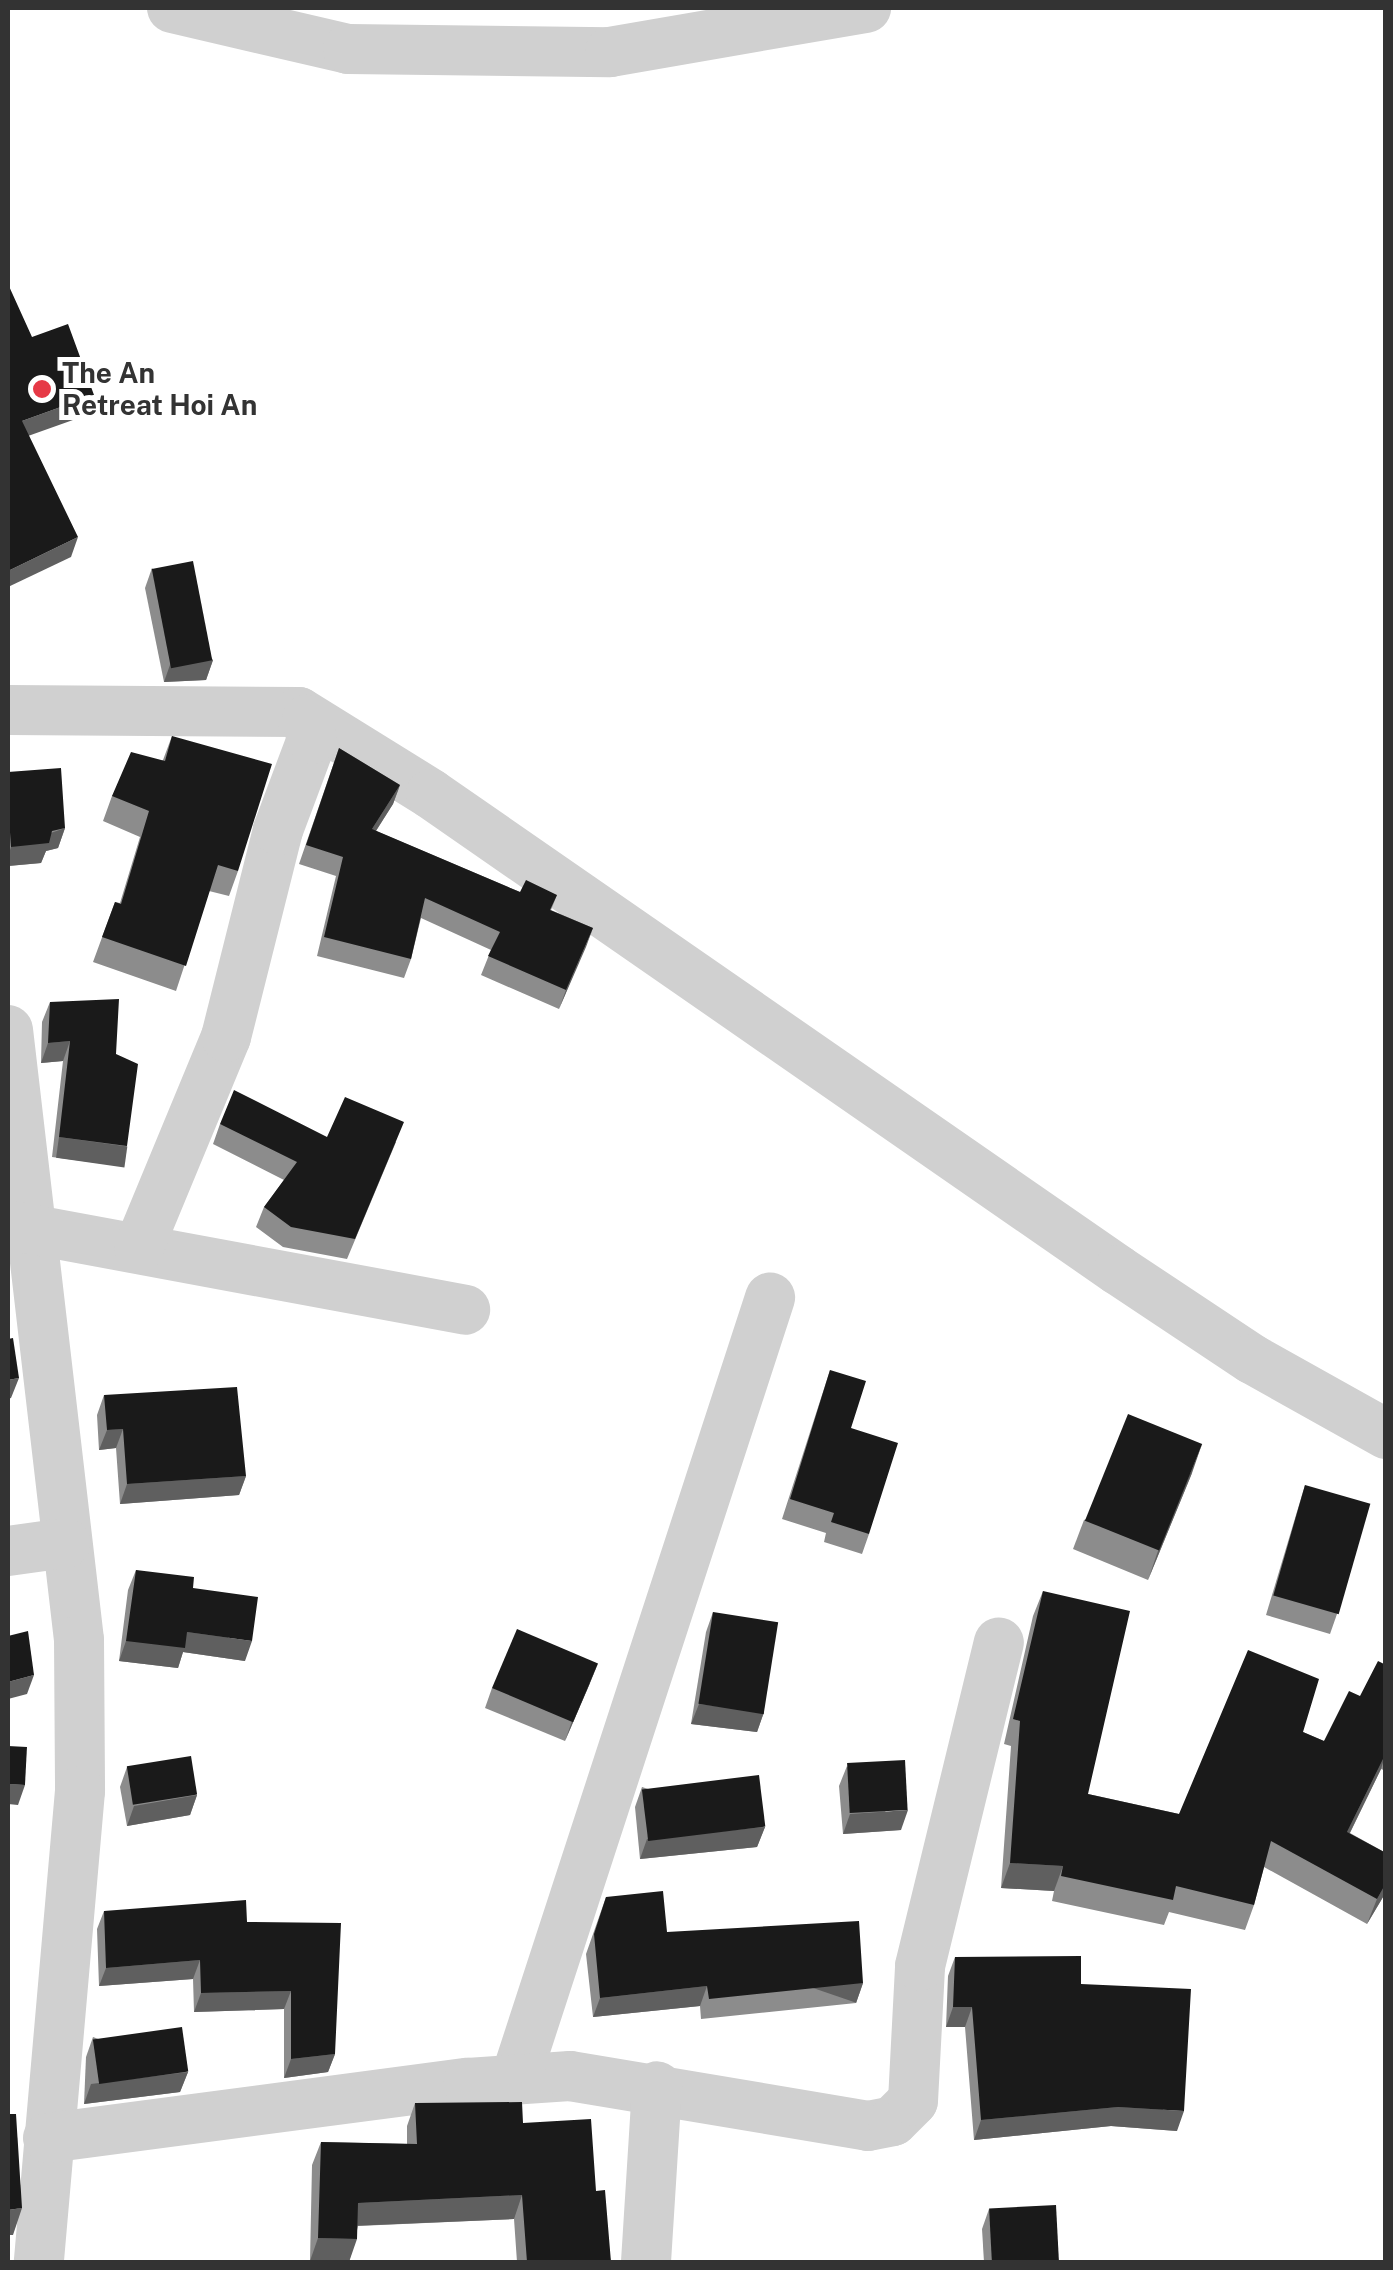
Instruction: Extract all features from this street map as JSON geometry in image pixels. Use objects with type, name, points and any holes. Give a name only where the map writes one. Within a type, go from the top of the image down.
[{"type":"street","points":[[172,8],[348,49],[610,52],[866,8]]},
{"type":"street","points":[[8,710],[288,710],[430,794],[1148,1290],[1386,1434]]},
{"type":"street","points":[[139,1248],[226,1037],[278,830],[312,739],[307,720]]},
{"type":"street","points":[[8,1030],[18,1226],[79,1640],[80,1791],[39,2262]]},
{"type":"street","points":[[18,1226],[465,1310]]},
{"type":"street","points":[[516,2080],[770,1298]]},
{"type":"street","points":[[8,1551],[66,1543]]},
{"type":"street","points":[[48,2138],[570,2076],[657,2086],[868,2126],[905,2113],[913,2102],[920,1966],[999,1643]]},
{"type":"street","points":[[646,2262],[657,2086]]},
{"type":"building","points":[[8,284],[32,337],[68,324],[94,395],[22,421],[78,537],[8,571]]},
{"type":"building","points":[[193,561],[212,660],[171,668],[152,569]]},
{"type":"building","points":[[172,736],[272,764],[238,871],[218,865],[186,966],[102,937],[115,902],[121,904],[149,811],[112,796],[131,752],[165,761]]},
{"type":"building","points":[[339,748],[400,785],[372,829],[520,892],[526,880],[557,895],[550,910],[593,928],[566,990],[488,956],[500,932],[425,898],[411,959],[324,937],[343,857],[306,845]]},
{"type":"building","points":[[61,768],[65,828],[52,831],[49,843],[11,847],[8,772]]},
{"type":"building","points":[[119,999],[116,1054],[138,1064],[127,1146],[59,1137],[70,1041],[48,1043],[50,1002]]},
{"type":"building","points":[[234,1090],[327,1137],[345,1097],[404,1122],[355,1239],[291,1227],[264,1207],[297,1162],[220,1124]]},
{"type":"building","points":[[13,1338],[19,1378],[8,1380],[8,1339]]},
{"type":"building","points":[[830,1370],[866,1381],[851,1428],[898,1443],[869,1534],[831,1522],[834,1513],[790,1499]]},
{"type":"building","points":[[237,1387],[246,1476],[127,1484],[123,1429],[107,1430],[104,1395]]},
{"type":"building","points":[[1128,1414],[1202,1444],[1159,1551],[1085,1521]]},
{"type":"building","points":[[1305,1485],[1370,1504],[1339,1614],[1273,1596]]},
{"type":"building","points":[[136,1570],[194,1577],[193,1588],[258,1597],[252,1641],[187,1632],[185,1648],[126,1641]]},
{"type":"building","points":[[1043,1591],[1130,1611],[1088,1794],[1179,1814],[1248,1650],[1319,1679],[1303,1732],[1324,1741],[1349,1691],[1360,1696],[1378,1661],[1386,1665],[1386,1753],[1347,1832],[1386,1853],[1386,1883],[1377,1899],[1271,1841],[1254,1905],[1176,1886],[1173,1900],[1061,1876],[1063,1866],[1010,1863],[1020,1721],[1013,1719]]},
{"type":"building","points":[[713,1612],[778,1622],[764,1714],[698,1704]]},
{"type":"building","points":[[517,1629],[598,1663],[573,1722],[492,1688]]},
{"type":"building","points":[[28,1631],[34,1675],[8,1682],[8,1636]]},
{"type":"building","points":[[8,1746],[27,1747],[25,1785],[8,1784]]},
{"type":"building","points":[[191,1756],[197,1795],[133,1805],[127,1766]]},
{"type":"building","points":[[905,1760],[908,1810],[850,1813],[847,1763]]},
{"type":"building","points":[[759,1775],[765,1827],[648,1841],[642,1789]]},
{"type":"building","points":[[663,1891],[667,1932],[859,1921],[863,1983],[709,1999],[707,1986],[600,1998],[594,1934],[606,1897]]},
{"type":"building","points":[[246,1900],[247,1922],[341,1923],[335,2054],[291,2059],[291,1991],[201,1993],[200,1960],[106,1968],[104,1911]]},
{"type":"building","points":[[1081,1956],[1081,1984],[1191,1989],[1184,2111],[1118,2107],[981,2120],[972,2007],[953,2007],[955,1957]]},
{"type":"building","points":[[182,2027],[188,2072],[99,2084],[93,2040]]},
{"type":"building","points":[[522,2102],[523,2123],[591,2119],[596,2191],[605,2190],[611,2262],[527,2262],[522,2195],[358,2203],[357,2239],[318,2238],[321,2142],[417,2144],[415,2103]]},
{"type":"building","points":[[8,2114],[16,2114],[22,2208],[8,2210]]},
{"type":"building","points":[[1056,2205],[1059,2262],[992,2262],[989,2209]]},
{"type":"place","name":"The An Retreat Hoi An","points":[[42,389]]}]
